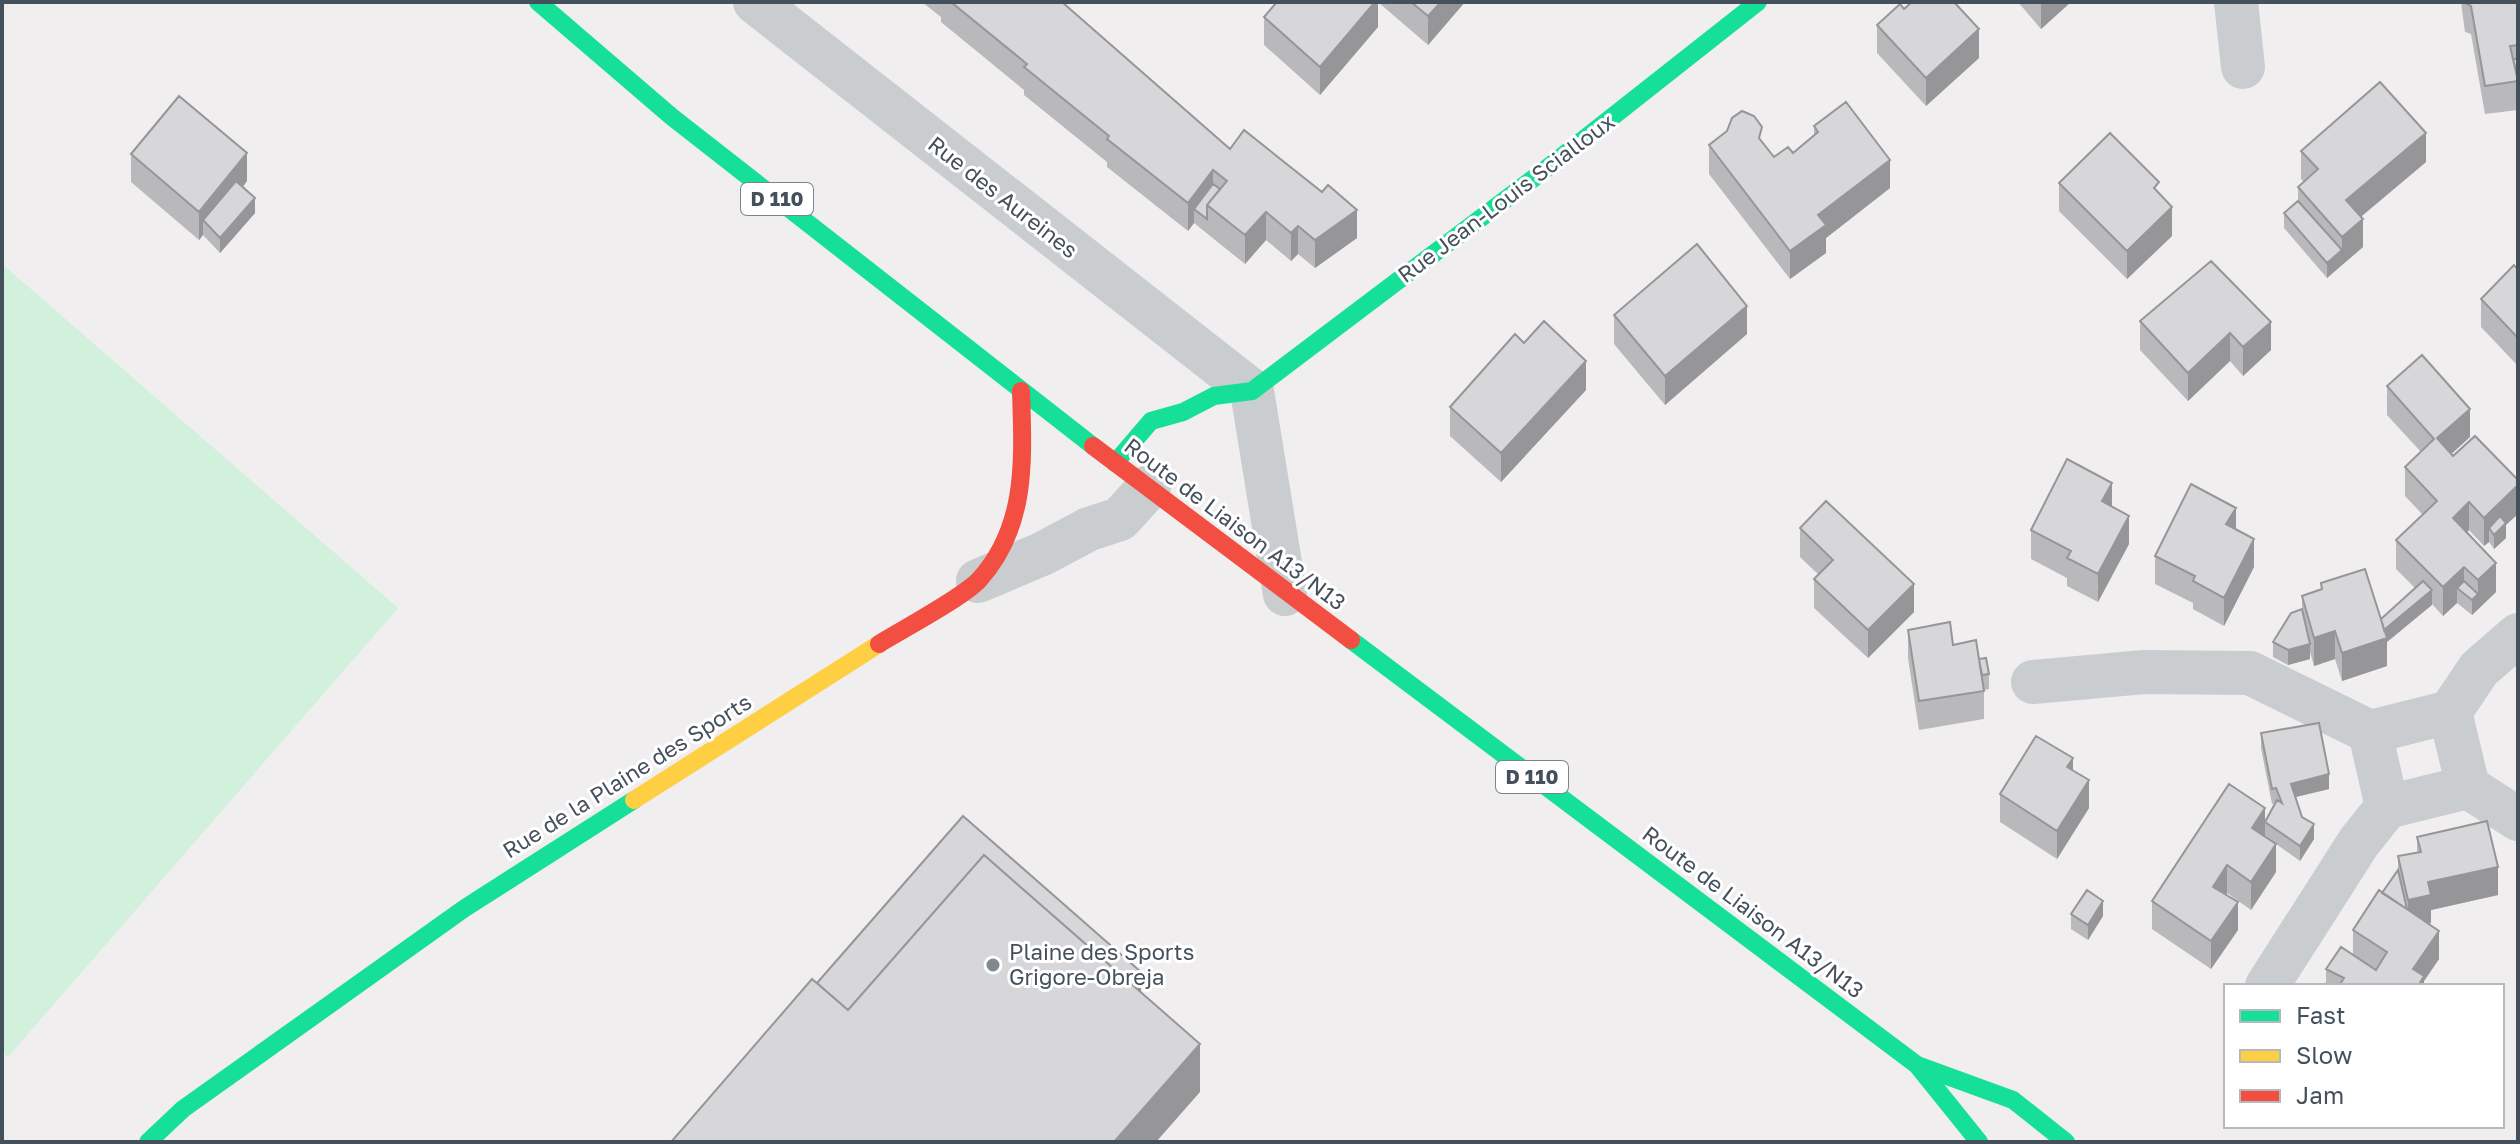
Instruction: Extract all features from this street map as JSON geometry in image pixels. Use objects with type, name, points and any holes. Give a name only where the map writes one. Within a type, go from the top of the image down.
[{"type":"street","name":"Route de Liaison A13/N13","points":[[538,2],[672,117],[1021,391],[1285,594],[1917,1065]]},
{"type":"street","name":"Rue des Aureines","points":[[755,2],[1252,391]]},
{"type":"street","name":"Rue Jean-Louis Scialloux","points":[[1132,475],[1151,421],[1183,412],[1214,396],[1252,391],[1555,162],[1758,2]]},
{"type":"street","points":[[2236,2],[2243,67]]},
{"type":"street","name":"Rue de la Plaine des Sports","points":[[148,1142],[183,1109],[465,908],[978,581],[1011,527],[1017,505],[1023,462],[1021,391]]},
{"type":"street","points":[[1252,391],[1285,594]]},
{"type":"street","points":[[978,581],[1042,554],[1089,529],[1120,519],[1132,475]]},
{"type":"street","points":[[2033,682],[2144,672],[2250,673],[2370,732],[2450,712],[2479,669],[2518,635]]},
{"type":"street","points":[[2450,712],[2468,787],[2518,819]]},
{"type":"street","points":[[2370,732],[2387,807]]},
{"type":"street","points":[[2268,984],[2359,842],[2387,807],[2468,787]]},
{"type":"street","name":"D 110","points":[[1917,1065],[1979,1142]]},
{"type":"street","name":"D 110","points":[[1917,1065],[2013,1100],[2066,1142]]},
{"type":"green space","points":[[2,264],[398,608],[8,1057],[2,1051]]},
{"type":"building","points":[[951,2],[1062,2],[1230,149],[1244,130],[1322,192],[1328,185],[1357,210],[1315,240],[1298,226],[1291,233],[1266,212],[1245,235],[1207,205],[1227,181],[1213,170],[1188,203],[1107,139],[1109,136]]},
{"type":"building","points":[[1277,2],[1375,2],[1320,67],[1264,17]]},
{"type":"building","points":[[1411,2],[1441,2],[1428,16]]},
{"type":"building","points":[[1912,2],[1954,2],[1979,29],[1926,78],[1877,25],[1900,4],[1904,9]]},
{"type":"building","points":[[2464,2],[2518,2],[2518,45],[2510,46],[2518,81],[2485,86],[2471,6]]},
{"type":"building","points":[[2513,59],[2518,59],[2518,74],[2517,74]]},
{"type":"building","points":[[2380,82],[2426,133],[2346,200],[2363,219],[2342,237],[2298,187],[2318,169],[2301,151]]},
{"type":"building","points":[[179,96],[247,153],[199,212],[131,154]]},
{"type":"building","points":[[1846,102],[1890,160],[1818,215],[1826,225],[1790,251],[1709,145],[1727,131],[1732,118],[1742,111],[1754,116],[1762,127],[1759,138],[1774,157],[1788,147],[1793,153],[1818,132],[1814,126]]},
{"type":"building","points":[[2110,133],[2159,182],[2154,188],[2172,207],[2127,251],[2059,183]]},
{"type":"building","points":[[236,181],[255,198],[220,238],[203,220]]},
{"type":"building","points":[[1213,184],[1220,189],[1207,205],[1207,219],[1194,209]]},
{"type":"building","points":[[2298,201],[2342,250],[2327,263],[2284,213]]},
{"type":"building","points":[[1697,244],[1747,306],[1665,376],[1614,315]]},
{"type":"building","points":[[2211,261],[2271,322],[2243,347],[2230,333],[2188,373],[2140,321]]},
{"type":"building","points":[[2514,265],[2518,270],[2518,338],[2481,299]]},
{"type":"building","points":[[1544,321],[1586,361],[1501,453],[1450,407],[1515,334],[1524,343]]},
{"type":"building","points":[[2422,355],[2470,409],[2437,438],[2453,456],[2475,436],[2518,480],[2518,485],[2484,518],[2469,502],[2453,518],[2496,563],[2478,580],[2464,567],[2443,587],[2396,540],[2437,501],[2405,467],[2434,439],[2387,386]]},
{"type":"building","points":[[2067,459],[2112,483],[2102,501],[2129,516],[2098,574],[2067,558],[2071,551],[2031,530]]},
{"type":"building","points":[[2191,484],[2236,508],[2226,524],[2254,539],[2224,598],[2193,581],[2195,576],[2155,556]]},
{"type":"building","points":[[1826,501],[1914,584],[1868,630],[1814,579],[1833,560],[1800,528]]},
{"type":"building","points":[[2500,516],[2506,523],[2494,535],[2489,528]]},
{"type":"building","points":[[2365,569],[2387,638],[2342,653],[2335,631],[2314,638],[2302,596],[2322,589],[2321,583]]},
{"type":"building","points":[[2423,581],[2432,590],[2384,630],[2381,619]]},
{"type":"building","points":[[2464,581],[2478,594],[2472,600],[2457,588]]},
{"type":"building","points":[[2302,609],[2310,644],[2288,650],[2273,642],[2291,613]]},
{"type":"building","points":[[1950,622],[1953,645],[1976,640],[1984,691],[1919,701],[1908,630]]},
{"type":"building","points":[[1986,658],[1989,674],[1982,675],[1979,659]]},
{"type":"building","points":[[2319,723],[2329,774],[2291,784],[2302,817],[2314,824],[2300,846],[2265,822],[2277,800],[2282,803],[2276,788],[2272,789],[2261,733]]},
{"type":"building","points":[[2036,736],[2073,758],[2067,767],[2089,780],[2057,831],[2000,794]]},
{"type":"building","points":[[2229,784],[2265,808],[2252,828],[2276,844],[2251,882],[2227,865],[2213,887],[2238,902],[2211,941],[2152,901]]},
{"type":"building","points":[[963,816],[1141,972],[1130,983],[984,855],[848,1010],[817,983]]},
{"type":"building","points":[[2487,821],[2498,867],[2428,882],[2431,895],[2408,900],[2398,856],[2421,852],[2417,837]]},
{"type":"building","name":"Plaine des Sports Grigore-Obreja","points":[[984,855],[1200,1044],[1114,1142],[671,1142],[812,979],[848,1010]]},
{"type":"building","points":[[2398,870],[2407,909],[2382,893]]},
{"type":"building","points":[[2087,890],[2103,901],[2088,925],[2071,914]]},
{"type":"building","points":[[2379,890],[2439,931],[2413,969],[2424,976],[2419,984],[2340,984],[2344,978],[2326,969],[2341,947],[2376,970],[2387,952],[2353,930]]},
{"type":"traffic: fast","points":[[538,2],[672,117],[1093,446]]},
{"type":"traffic: fast","points":[[1115,463],[1151,421],[1183,412],[1214,396],[1252,391],[1555,162],[1758,2]]},
{"type":"traffic: fast","points":[[1351,640],[1917,1065],[1979,1142]]},
{"type":"traffic: fast","points":[[148,1142],[183,1109],[465,908],[634,800]]},
{"type":"traffic: fast","points":[[1917,1065],[2013,1100],[2066,1142]]},
{"type":"traffic: slow","points":[[634,800],[879,644]]},
{"type":"traffic: jam","points":[[879,644],[971,587],[995,559],[1007,537],[1019,490],[1022,466],[1021,391]]},
{"type":"traffic: jam","points":[[1093,446],[1351,640]]},
{"type":"place","name":"Plaine des Sports Grigore-Obreja","points":[[993,965]]}]
